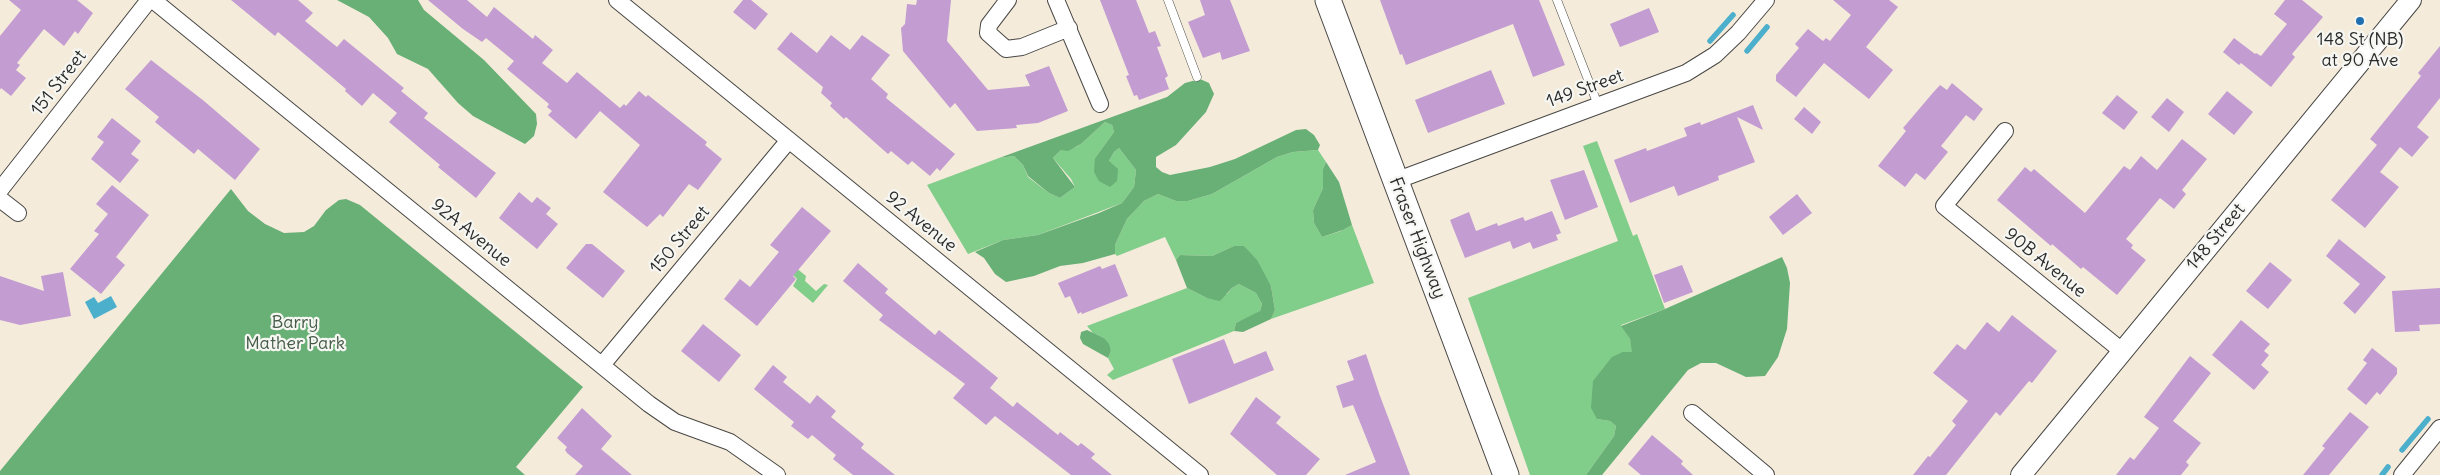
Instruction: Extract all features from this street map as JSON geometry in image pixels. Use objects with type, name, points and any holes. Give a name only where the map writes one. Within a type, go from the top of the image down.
[{"type":"main road","name":"Fraser Highway","points":[[1328,0],[1506,475]]},
{"type":"street","name":"151 Street","points":[[0,190],[151,0]]},
{"type":"street","name":"92A Avenue","points":[[151,0],[662,413],[675,422],[730,442],[777,475]]},
{"type":"street","name":"92 Avenue","points":[[616,0],[1200,475]]},
{"type":"street","points":[[1008,0],[989,24],[988,33],[1006,49],[1022,47],[1069,28]]},
{"type":"street","points":[[1056,0],[1100,104]]},
{"type":"street","name":"149 Street","points":[[1396,181],[1667,81],[1705,63],[1738,33],[1766,0]]},
{"type":"street","name":"148 Street","points":[[2021,475],[2411,0]]},
{"type":"street","name":"90B Avenue","points":[[2006,131],[1944,206],[2122,352]]},
{"type":"street","name":"150 Street","points":[[602,365],[789,140]]},
{"type":"street","points":[[0,199],[18,213]]},
{"type":"street","points":[[1692,413],[1766,475]]},
{"type":"street","points":[[2402,475],[2440,428]]},
{"type":"lane","points":[[1168,0],[1197,78]]},
{"type":"lane","points":[[1557,0],[1598,105]]},
{"type":"green space","points":[[337,0],[418,0],[424,10],[484,60],[536,114],[537,124],[534,136],[525,144],[473,116],[458,103],[428,69],[397,54],[388,38],[369,17]]},
{"type":"green space","points":[[1200,79],[1209,83],[1214,94],[1206,112],[1176,145],[1156,157],[1156,167],[1162,172],[1170,175],[1210,167],[1235,159],[1296,130],[1306,129],[1314,135],[1320,145],[1318,150],[1293,152],[1277,157],[1212,194],[1188,201],[1176,201],[1158,194],[1144,201],[1127,219],[1115,245],[1115,254],[1083,263],[1060,266],[1034,276],[1006,282],[995,274],[984,258],[975,252],[1003,240],[1038,235],[1099,213],[1122,203],[1134,187],[1136,170],[1119,148],[1114,152],[1109,161],[1118,169],[1117,181],[1110,187],[1099,181],[1094,172],[1095,158],[1114,132],[1112,125],[1105,122],[1081,144],[1068,151],[1061,150],[1053,158],[1075,187],[1060,198],[1049,193],[1028,176],[1023,165],[1014,156],[999,158],[1167,97],[1185,83]]},
{"type":"green space","points":[[1105,122],[1112,125],[1114,132],[1095,158],[1109,161],[1114,152],[1119,148],[1136,170],[1134,187],[1122,203],[1038,235],[1003,240],[968,254],[927,185],[999,158],[1014,156],[1023,165],[1028,177],[1049,193],[1060,198],[1075,187],[1071,179],[1053,158],[1061,150],[1081,144]]},
{"type":"green space","points":[[1597,141],[1633,236],[1637,234],[1665,309],[1621,325],[1630,339],[1633,353],[1597,419],[1610,421],[1616,426],[1614,436],[1586,475],[1530,475],[1468,298],[1618,241],[1583,146]]},
{"type":"green space","points":[[1318,150],[1326,162],[1323,169],[1323,188],[1313,210],[1314,223],[1322,237],[1352,225],[1374,283],[1271,319],[1275,310],[1271,286],[1244,246],[1234,246],[1212,256],[1180,255],[1176,260],[1165,237],[1117,256],[1115,254],[1115,245],[1127,219],[1144,201],[1158,194],[1176,201],[1188,201],[1212,194],[1277,157],[1293,152]]},
{"type":"green space","points":[[1326,162],[1339,182],[1352,225],[1322,237],[1314,223],[1313,210],[1323,188],[1323,169]]},
{"type":"green space","name":"Barry Mather Park","points":[[231,189],[248,211],[265,224],[284,233],[304,232],[314,226],[326,210],[339,200],[346,199],[360,205],[583,387],[516,467],[525,475],[0,475],[0,471]]},
{"type":"green space","points":[[1234,246],[1244,246],[1257,260],[1271,286],[1275,310],[1271,319],[1243,332],[1234,331],[1236,323],[1260,311],[1262,304],[1256,293],[1239,284],[1232,288],[1220,301],[1207,298],[1187,288],[1176,260],[1180,255],[1212,256]]},
{"type":"green space","points":[[1782,257],[1787,268],[1790,283],[1787,329],[1778,357],[1765,376],[1746,377],[1716,363],[1701,363],[1688,370],[1602,475],[1586,475],[1614,436],[1616,426],[1610,421],[1597,419],[1591,408],[1593,381],[1612,357],[1623,352],[1632,352],[1630,339],[1621,326],[1665,309]]},
{"type":"green space","points":[[795,267],[806,276],[805,281],[816,291],[824,284],[828,285],[813,303],[793,286],[797,279],[789,271]]},
{"type":"green space","points":[[1239,284],[1256,293],[1262,304],[1260,311],[1236,323],[1234,331],[1113,380],[1107,375],[1114,369],[1108,358],[1111,351],[1104,338],[1093,333],[1087,326],[1187,288],[1207,298],[1227,294]]},
{"type":"green space","points":[[1087,330],[1104,338],[1109,344],[1111,351],[1108,358],[1083,344],[1080,338],[1081,332]]},
{"type":"water","points":[[111,296],[117,307],[94,319],[85,302],[94,297],[98,303]]},
{"type":"building","points":[[9,0],[77,0],[93,13],[78,34],[75,31],[64,46],[44,29],[17,63],[20,65],[16,70],[26,78],[11,96],[1,88],[0,90],[0,36],[21,10]]},
{"type":"building","points":[[231,0],[298,0],[313,13],[305,21],[337,47],[344,39],[404,88],[401,91],[428,113],[424,118],[496,173],[476,198],[438,167],[440,165],[389,122],[397,113],[373,93],[362,106],[345,91],[346,89],[278,32],[275,36]]},
{"type":"building","points":[[428,0],[467,0],[487,17],[494,7],[533,39],[535,35],[553,50],[542,63],[567,83],[577,72],[620,108],[624,104],[626,106],[639,91],[646,97],[648,95],[707,142],[705,145],[722,159],[698,190],[689,184],[663,217],[660,214],[647,227],[603,192],[640,145],[600,111],[576,139],[548,115],[552,111],[547,107],[549,104],[507,69],[514,61],[486,38],[482,42],[463,29]]},
{"type":"building","points":[[743,0],[751,0],[768,14],[755,30],[733,12]]},
{"type":"building","points":[[917,0],[951,0],[947,41],[988,90],[1030,86],[1025,75],[1049,66],[1068,111],[1038,123],[1016,125],[1017,128],[977,131],[955,103],[950,108],[903,51],[901,28],[905,24],[907,4],[916,5]]},
{"type":"building","points":[[1100,0],[1136,0],[1149,33],[1155,31],[1161,46],[1157,47],[1168,76],[1165,78],[1169,89],[1139,100],[1137,95],[1134,96],[1126,76],[1129,75]]},
{"type":"building","points":[[1200,0],[1230,0],[1250,51],[1222,60],[1220,52],[1203,58],[1188,22],[1205,15]]},
{"type":"building","points":[[1380,0],[1539,0],[1565,65],[1533,77],[1513,24],[1406,65],[1402,54],[1400,55]]},
{"type":"building","points":[[1833,0],[1889,0],[1898,7],[1866,47],[1893,70],[1869,99],[1824,63],[1796,97],[1776,81],[1776,75],[1799,48],[1795,44],[1808,29],[1823,41],[1826,38],[1830,41],[1851,15]]},
{"type":"building","points":[[2285,0],[2302,0],[2323,17],[2292,54],[2295,57],[2271,87],[2241,63],[2239,65],[2223,52],[2234,38],[2255,54],[2261,56],[2287,24],[2274,14]]},
{"type":"building","points":[[1649,8],[1659,32],[1620,47],[1610,24]]},
{"type":"building","points":[[791,32],[817,53],[831,35],[850,50],[862,35],[890,55],[871,79],[888,94],[886,98],[955,154],[940,171],[937,168],[930,176],[912,161],[908,165],[891,151],[888,154],[846,117],[844,119],[830,106],[832,103],[821,93],[823,87],[777,49]]},
{"type":"building","points":[[2440,46],[2440,98],[2417,127],[2429,137],[2412,157],[2400,147],[2380,172],[2399,187],[2365,228],[2331,200],[2377,145],[2370,139],[2421,76],[2418,73]]},
{"type":"building","points":[[151,60],[204,101],[260,149],[235,180],[198,149],[194,154],[155,122],[159,117],[125,89]]},
{"type":"building","points":[[1491,70],[1505,104],[1428,133],[1415,100]]},
{"type":"building","points":[[1952,83],[1983,109],[1974,121],[1966,115],[1941,146],[1948,152],[1925,180],[1916,173],[1905,187],[1878,166],[1906,131],[1903,128],[1931,95],[1940,85],[1947,90]]},
{"type":"building","points":[[2227,91],[2253,112],[2234,135],[2208,114]]},
{"type":"building","points":[[2117,95],[2138,112],[2124,130],[2102,113]]},
{"type":"building","points":[[2167,98],[2184,112],[2169,132],[2151,117]]},
{"type":"building","points":[[1753,105],[1763,130],[1737,117],[1755,162],[1718,176],[1719,180],[1678,196],[1674,186],[1630,203],[1614,160],[1646,148],[1647,151],[1687,136],[1684,128],[1700,122],[1701,125]]},
{"type":"building","points":[[1804,107],[1821,122],[1812,134],[1794,119]]},
{"type":"building","points":[[112,118],[141,141],[131,154],[139,160],[120,183],[91,159],[104,142],[97,137]]},
{"type":"building","points":[[2182,139],[2207,159],[2182,190],[2186,194],[2174,209],[2160,198],[2126,239],[2133,245],[2131,248],[2146,260],[2117,295],[2083,267],[2081,269],[2052,244],[2051,246],[1997,200],[2025,167],[2031,172],[2034,169],[2085,213],[2124,166],[2130,170],[2141,156],[2157,170]]},
{"type":"building","points":[[1584,170],[1598,207],[1565,220],[1550,180]]},
{"type":"building","points":[[112,185],[149,215],[116,257],[125,265],[101,294],[70,269],[99,234],[94,231],[108,214],[96,204]]},
{"type":"building","points":[[519,192],[532,203],[537,197],[551,208],[546,214],[558,224],[537,249],[499,218]]},
{"type":"building","points":[[1797,194],[1812,213],[1783,235],[1769,217]]},
{"type":"building","points":[[802,207],[831,231],[793,276],[796,279],[757,326],[724,299],[740,279],[750,287],[779,252],[770,245]]},
{"type":"building","points":[[1552,211],[1561,233],[1556,235],[1558,240],[1533,249],[1530,242],[1513,249],[1510,241],[1465,258],[1450,220],[1469,212],[1476,231],[1497,223],[1498,226],[1523,217],[1525,221]]},
{"type":"building","points":[[2339,239],[2386,277],[2355,314],[2343,303],[2360,284],[2326,256]]},
{"type":"building","points":[[586,244],[592,244],[625,271],[603,298],[566,268]]},
{"type":"building","points":[[2270,262],[2292,280],[2268,309],[2246,291]]},
{"type":"building","points":[[858,263],[888,289],[885,293],[935,335],[939,330],[998,378],[990,388],[1013,407],[1017,402],[1058,435],[1060,432],[1078,446],[1081,443],[1095,454],[1091,458],[1112,475],[1071,475],[995,416],[986,425],[953,398],[965,384],[879,320],[883,315],[843,281]]},
{"type":"building","points":[[1115,264],[1128,296],[1078,314],[1070,296],[1065,298],[1058,283],[1100,266],[1102,269]]},
{"type":"building","points":[[1682,265],[1693,292],[1664,303],[1654,275]]},
{"type":"building","points":[[63,272],[71,316],[20,325],[0,320],[0,276],[44,291],[41,276]]},
{"type":"building","points":[[2440,288],[2440,324],[2419,325],[2420,331],[2395,332],[2392,291]]},
{"type":"building","points":[[2012,315],[2057,351],[2032,383],[2029,381],[2000,416],[1996,412],[1946,475],[1913,475],[1956,425],[1952,421],[1968,401],[1933,373],[1957,344],[1965,350],[1987,322],[1999,332]]},
{"type":"building","points":[[2241,320],[2270,344],[2264,351],[2269,355],[2261,365],[2269,372],[2254,390],[2212,355]]},
{"type":"building","points":[[703,324],[741,355],[719,382],[681,351]]},
{"type":"building","points":[[1224,339],[1234,364],[1266,351],[1274,370],[1189,404],[1172,359]]},
{"type":"building","points":[[2372,348],[2397,368],[2397,374],[2380,395],[2377,392],[2366,405],[2347,389],[2367,363],[2363,360]]},
{"type":"building","points":[[1366,354],[1410,475],[1345,475],[1376,462],[1353,405],[1343,408],[1336,386],[1354,380],[1347,361]]},
{"type":"building","points":[[2190,356],[2211,373],[2173,421],[2201,443],[2186,462],[2189,465],[2181,475],[2116,475],[2130,457],[2134,460],[2159,428],[2144,417]]},
{"type":"building","points":[[773,365],[787,377],[783,382],[810,404],[817,395],[836,411],[831,417],[864,444],[861,448],[895,475],[853,475],[833,459],[836,455],[812,435],[808,439],[791,426],[794,422],[754,389]]},
{"type":"building","points":[[1256,397],[1281,417],[1276,423],[1320,459],[1306,475],[1277,475],[1230,434]]},
{"type":"building","points":[[582,408],[612,436],[601,449],[632,475],[575,475],[583,466],[567,453],[565,450],[567,447],[557,438]]},
{"type":"building","points":[[2350,412],[2369,427],[2329,475],[2303,475],[2325,448],[2322,446]]},
{"type":"building","points":[[1652,435],[1683,461],[1681,464],[1693,475],[1641,475],[1628,464]]},
{"type":"waterway","points":[[1710,41],[1733,15]]},
{"type":"waterway","points":[[1747,51],[1767,27]]},
{"type":"waterway","points":[[2402,450],[2428,419]]},
{"type":"waterway","points":[[2382,475],[2388,467]]},
{"type":"place","name":"148 St (NB) at 90 Ave","points":[[2360,21]]}]
